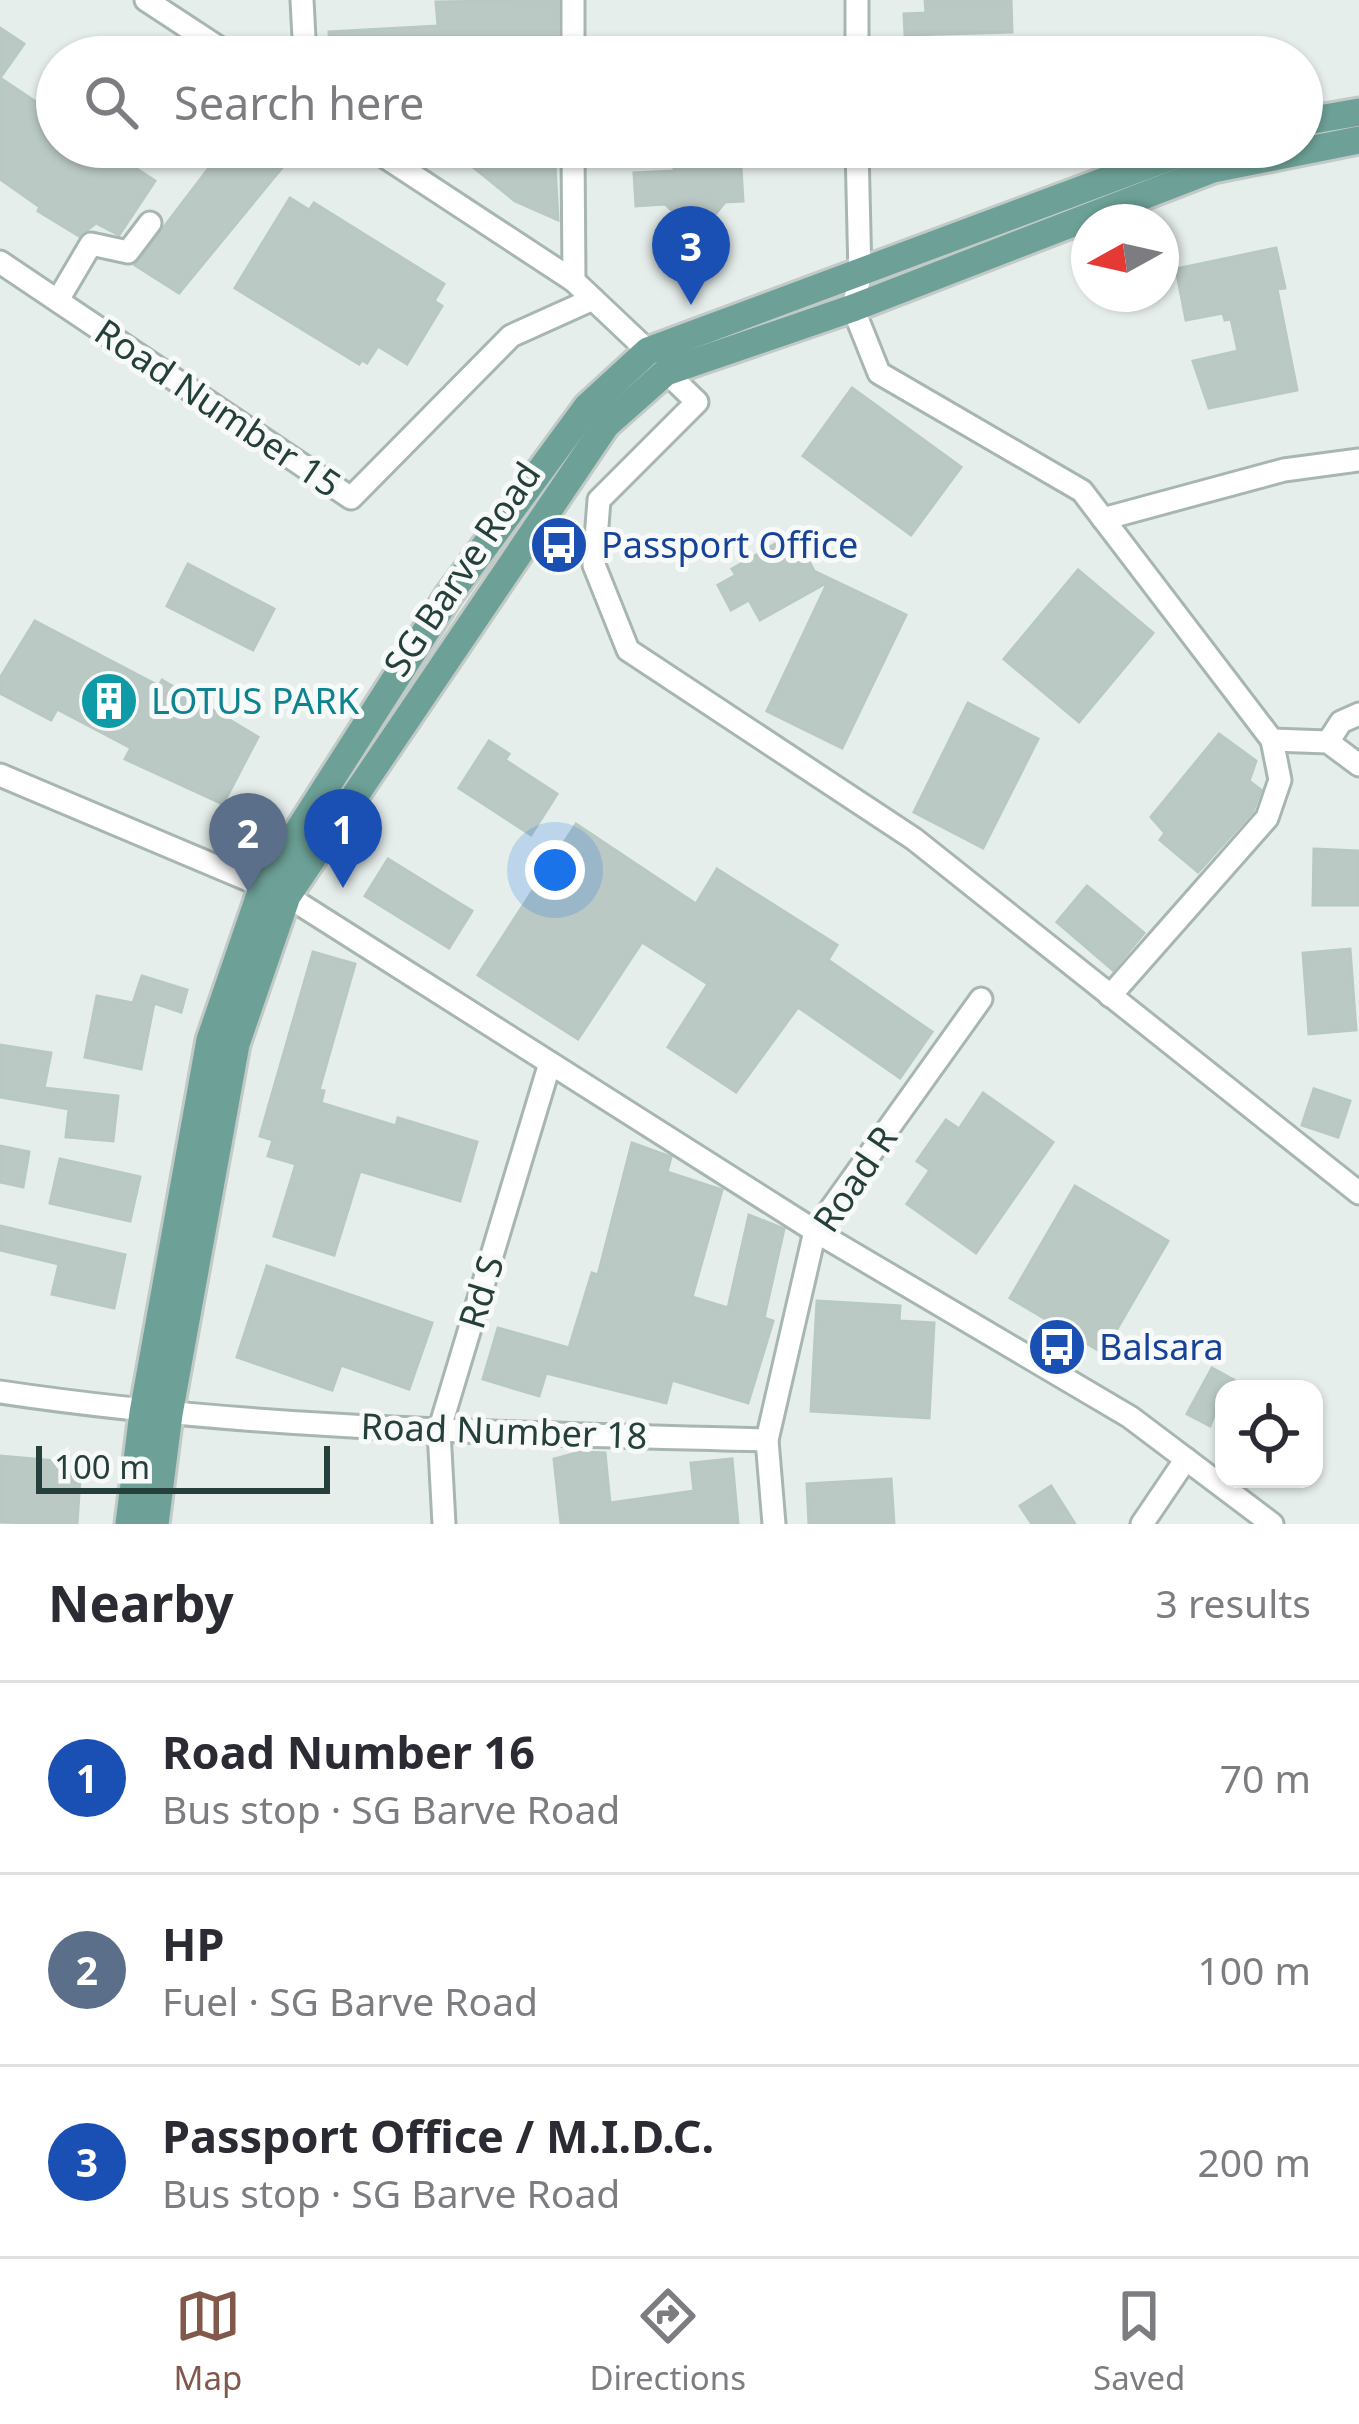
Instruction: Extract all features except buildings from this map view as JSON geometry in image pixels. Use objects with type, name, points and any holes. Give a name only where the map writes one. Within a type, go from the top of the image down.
[{"type":"main road","points":[[1323,118],[1359,112]]},
{"type":"main road","name":"SG Barve Road","points":[[1323,147],[1359,140]]},
{"type":"main road","name":"SG Barve Road","points":[[128,1524],[275,891],[448,595],[587,406],[657,361],[860,276],[1141,168]]},
{"type":"main road","name":"SG Barve Road","points":[[275,891],[573,468],[657,361],[853,308],[1218,168]]},
{"type":"main road","name":"SG Barve Road","points":[[155,1524],[156,1414]]},
{"type":"street","points":[[146,0],[201,36]]},
{"type":"street","points":[[302,0],[304,36]]},
{"type":"street","points":[[573,0],[573,36]]},
{"type":"street","points":[[857,0],[857,36]]},
{"type":"street","points":[[402,168],[574,280],[698,402],[599,500],[594,565],[628,650],[914,839],[1359,1193]]},
{"type":"street","points":[[573,168],[574,280]]},
{"type":"street","points":[[857,168],[860,276],[853,308],[879,373],[1082,491],[1272,740],[1280,780],[1267,818],[1110,996]]},
{"type":"street","points":[[58,300],[91,244],[128,252],[150,223]]},
{"type":"street","name":"Road Number 15","points":[[0,262],[351,498],[511,336],[593,299]]},
{"type":"street","points":[[1103,518],[1284,470],[1359,460]]},
{"type":"street","points":[[573,468],[599,500]]},
{"type":"street","points":[[1328,742],[1341,722],[1359,714]]},
{"type":"street","points":[[1272,740],[1328,742],[1359,765]]},
{"type":"street","points":[[0,776],[275,891],[815,1231],[1130,1417],[1272,1524]]},
{"type":"street","name":"Road R","points":[[774,1524],[766,1440],[815,1231],[981,999]]},
{"type":"street","name":"Rd S","points":[[444,1524],[439,1431],[550,1063]]},
{"type":"street","name":"Road Number 18","points":[[0,1392],[156,1414],[439,1431],[766,1440]]},
{"type":"street","points":[[1142,1524],[1186,1459]]},
{"type":"place","name":"Passport Office / M.I.D.C.","points":[[691,305]]},
{"type":"place","name":"Passport Office","points":[[559,545]]},
{"type":"place","name":"LOTUS PARK","points":[[109,701]]},
{"type":"place","name":"Road Number 16","points":[[343,888]]},
{"type":"place","name":"HP","points":[[248,892]]},
{"type":"place","name":"Balsara","points":[[1057,1347]]}]
